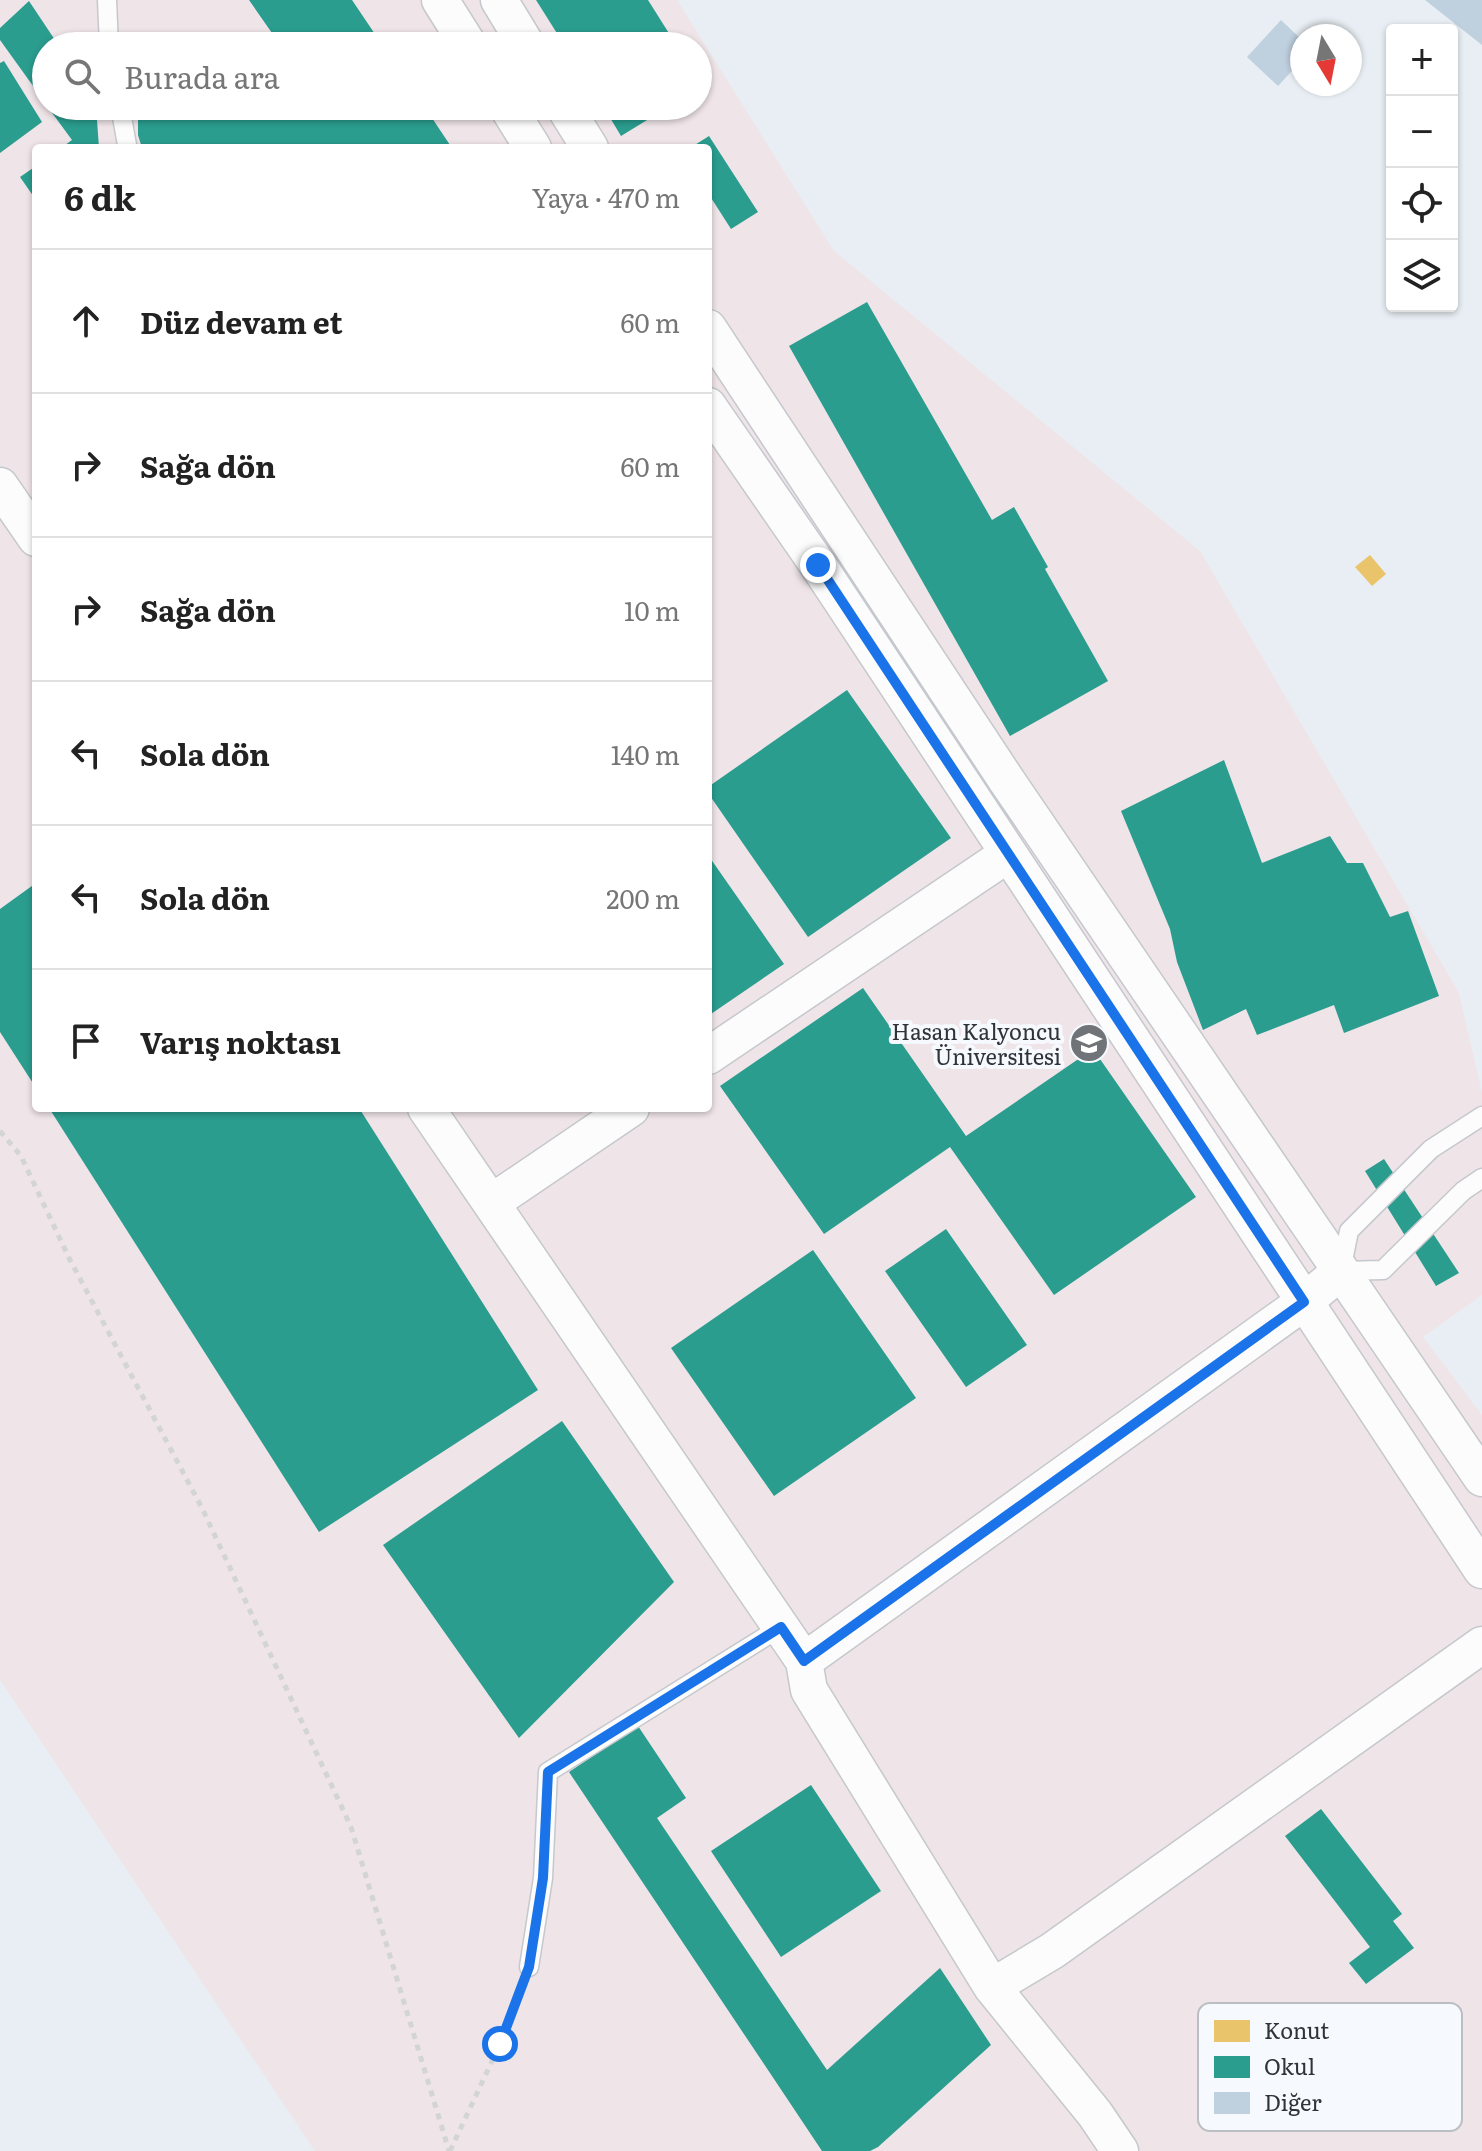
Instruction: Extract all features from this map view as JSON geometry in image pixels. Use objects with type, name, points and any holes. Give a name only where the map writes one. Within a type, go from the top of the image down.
[{"type":"street","points":[[440,0],[460,32]]},
{"type":"street","points":[[499,0],[518,32]]},
{"type":"street","points":[[516,120],[531,144]]},
{"type":"street","points":[[573,120],[588,144]]},
{"type":"street","points":[[712,334],[1007,781],[1482,1478]]},
{"type":"street","points":[[712,412],[818,565],[1482,1570]]},
{"type":"street","points":[[0,486],[32,532]]},
{"type":"street","points":[[712,1053],[1008,854]]},
{"type":"street","points":[[429,1112],[804,1661],[809,1690],[992,1987],[1095,2114],[1120,2151]]},
{"type":"street","points":[[491,1203],[625,1112]]},
{"type":"street","points":[[804,1661],[1304,1302],[1341,1271]]},
{"type":"street","points":[[992,1987],[1052,1951],[1482,1645]]},
{"type":"lane","points":[[107,0],[108,32]]},
{"type":"lane","points":[[123,120],[127,144]]},
{"type":"lane","points":[[1482,1116],[1431,1149],[1349,1231],[1341,1271],[1383,1270],[1463,1191],[1482,1178]]},
{"type":"lane","points":[[529,1967],[543,1878],[548,1772],[781,1627]]},
{"type":"path","points":[[0,1131],[21,1156],[69,1258],[202,1508],[351,1827],[450,2151]]},
{"type":"path","points":[[450,2151],[500,2044],[529,1967]]},
{"type":"shaded area","name":"Hasan Kalyoncu Üniversitesi","points":[[0,0],[677,0],[697,32],[32,32],[32,120],[712,120],[712,56],[834,251],[1200,551],[1459,993],[1482,1093],[1482,1295],[1423,1337],[1482,1415],[1482,2151],[315,2151],[0,1680]]},
{"type":"building: Konut","points":[[1370,555],[1386,574],[1372,586],[1355,567]]},
{"type":"building: Okul","points":[[249,0],[352,0],[374,32],[271,32]]},
{"type":"building: Okul","points":[[536,0],[648,0],[668,32],[556,32]]},
{"type":"building: Okul","points":[[29,1],[50,32],[32,32],[32,85],[0,40],[0,28]]},
{"type":"building: Okul","points":[[4,61],[32,106],[32,120],[42,122],[0,153],[0,63]]},
{"type":"building: Okul","points":[[57,120],[97,120],[99,144],[66,144],[72,140]]},
{"type":"building: Okul","points":[[138,120],[433,120],[449,144],[141,144]]},
{"type":"building: Okul","points":[[611,120],[647,120],[621,136]]},
{"type":"building: Okul","points":[[709,136],[758,212],[731,229],[712,199],[712,144],[696,144]]},
{"type":"building: Okul","points":[[32,169],[32,194],[20,177]]},
{"type":"building: Okul","points":[[867,302],[992,520],[1014,507],[1108,681],[1010,736],[789,346]]},
{"type":"building: Okul","points":[[847,690],[951,838],[808,937],[712,799],[712,784]]},
{"type":"building: Okul","points":[[1224,760],[1262,863],[1330,836],[1347,863],[1363,863],[1390,917],[1408,911],[1439,996],[1344,1033],[1334,1005],[1257,1035],[1246,1009],[1203,1030],[1177,962],[1170,929],[1121,811]]},
{"type":"building: Okul","points":[[712,861],[784,964],[712,1013]]},
{"type":"building: Okul","points":[[32,886],[32,1082],[0,1032],[0,909]]},
{"type":"building: Okul","points":[[863,988],[966,1136],[1093,1049],[1196,1197],[1054,1295],[950,1147],[824,1234],[720,1086]]},
{"type":"building: Okul","points":[[52,1112],[362,1112],[538,1390],[319,1532]]},
{"type":"building: Okul","points":[[1384,1159],[1459,1273],[1436,1286],[1365,1171]]},
{"type":"building: Okul","points":[[946,1229],[1027,1345],[966,1387],[885,1271]]},
{"type":"building: Okul","points":[[813,1250],[916,1398],[774,1496],[671,1348]]},
{"type":"building: Okul","points":[[562,1421],[674,1582],[519,1738],[383,1545]]},
{"type":"building: Okul","points":[[638,1726],[686,1798],[657,1818],[827,2070],[940,1968],[991,2045],[878,2147],[870,2151],[822,2151],[569,1772]]},
{"type":"building: Okul","points":[[811,1785],[881,1891],[781,1957],[711,1851]]},
{"type":"building: Okul","points":[[1321,1809],[1402,1914],[1393,1921],[1414,1948],[1366,1984],[1349,1963],[1370,1947],[1285,1836]]},
{"type":"building: Diğer","points":[[1425,0],[1482,0],[1482,45]]},
{"type":"building: Diğer","points":[[1281,20],[1290,29],[1290,73],[1278,86],[1247,57]]},
{"type":"place","name":"Hasan Kalyoncu Üniversitesi","points":[[1089,1043]]},
{"type":"route","points":[[500,2044],[529,1967],[543,1878],[548,1772],[781,1627],[804,1661],[1304,1302],[818,565]]}]
